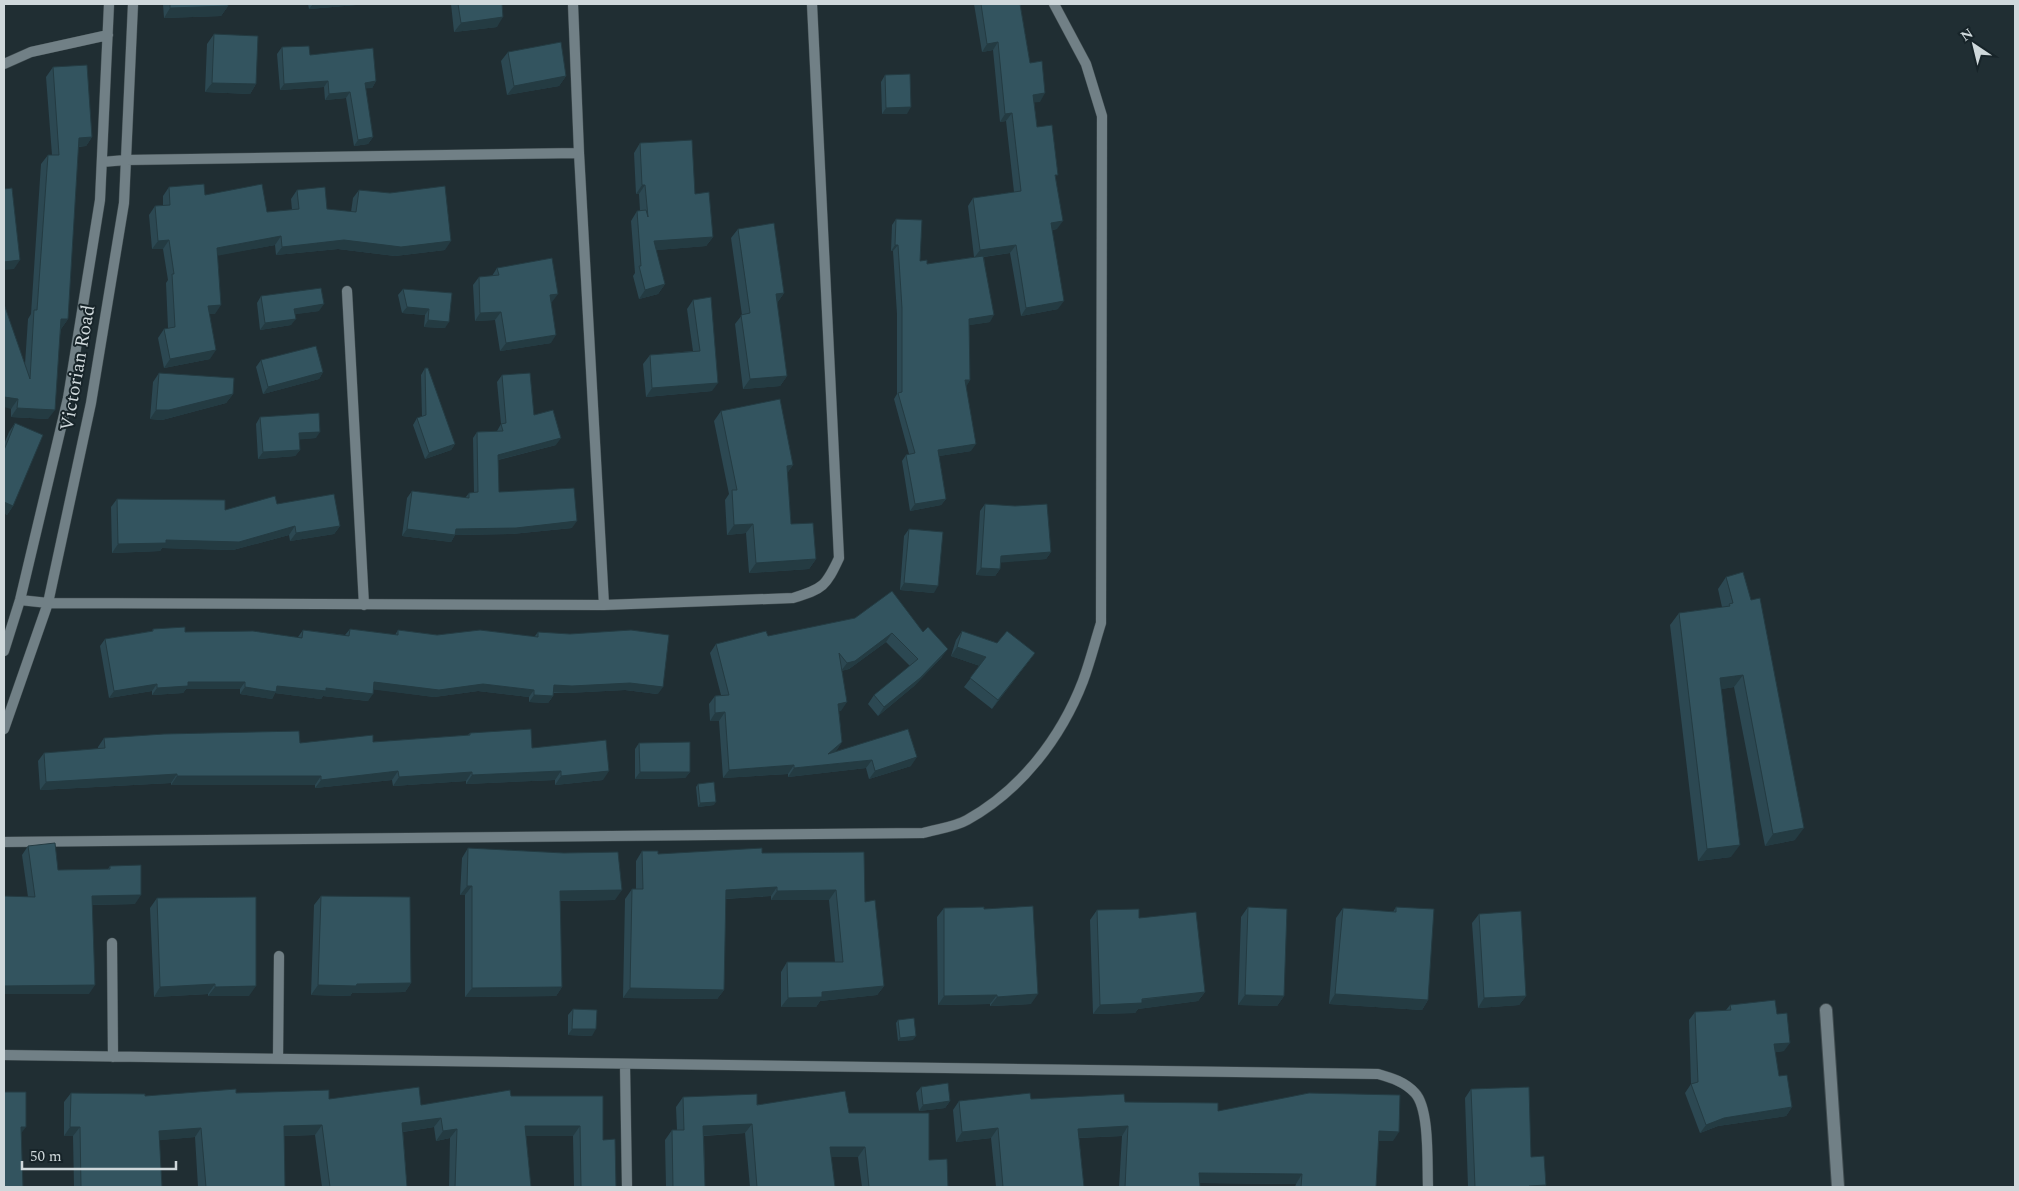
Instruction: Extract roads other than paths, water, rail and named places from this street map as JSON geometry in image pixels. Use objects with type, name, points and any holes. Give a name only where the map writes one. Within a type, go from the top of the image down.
[{"type":"street","points":[[1826,1010],[1838,1187]]},
{"type":"lane","name":"Victorian Road","points":[[4,651],[20,600],[68,398],[100,200],[109,4]]},
{"type":"lane","name":"Victorian Road","points":[[4,729],[48,602],[91,403],[124,204],[133,4]]},
{"type":"lane","points":[[573,4],[578,153],[604,605]]},
{"type":"lane","points":[[20,600],[48,602],[364,605],[604,605],[793,598],[815,592],[829,580],[839,558],[812,4]]},
{"type":"lane","points":[[4,842],[923,833],[966,821],[1001,797],[1035,764],[1060,729],[1082,682],[1101,623],[1102,116],[1086,64],[1054,4]]},
{"type":"lane","points":[[4,64],[31,52],[108,35]]},
{"type":"lane","points":[[102,162],[126,160],[578,153]]},
{"type":"lane","points":[[347,292],[364,605]]},
{"type":"lane","points":[[112,943],[113,1057]]},
{"type":"lane","points":[[278,1059],[279,956]]},
{"type":"lane","points":[[4,1055],[1378,1074],[1398,1080],[1416,1094],[1425,1116],[1428,1187]]},
{"type":"lane","points":[[625,1065],[627,1187]]}]
